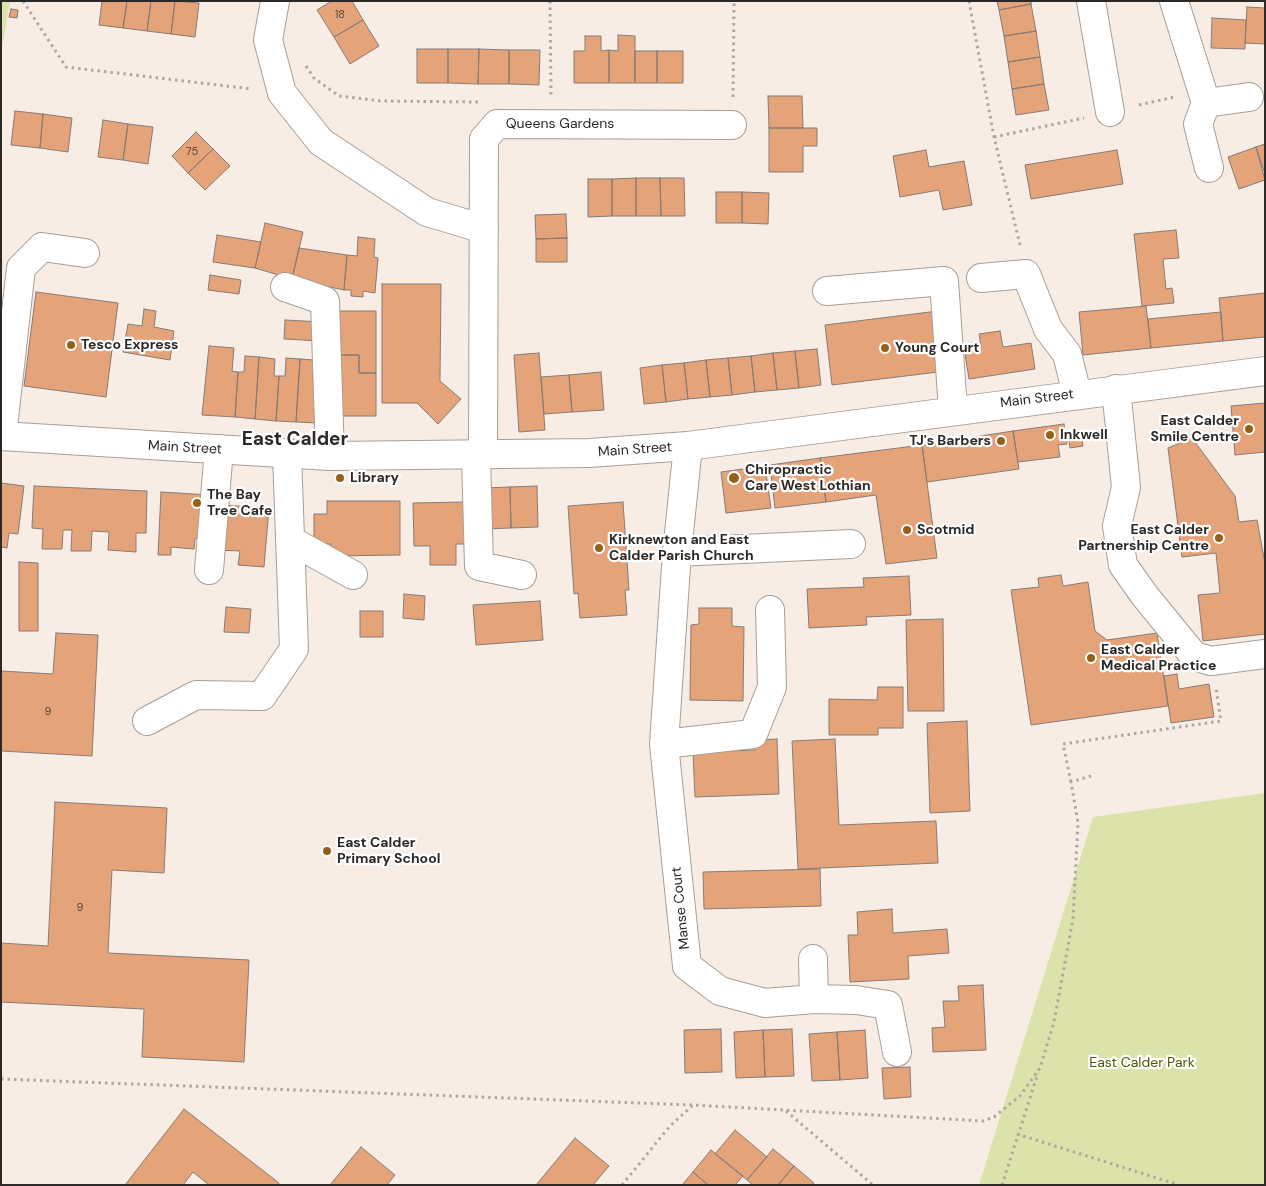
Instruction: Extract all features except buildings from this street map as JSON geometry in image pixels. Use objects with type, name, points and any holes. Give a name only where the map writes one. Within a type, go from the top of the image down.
[{"type":"street","points":[[275,1],[268,40],[282,92],[320,142],[427,212],[484,229]]},
{"type":"street","points":[[1091,1],[1110,112]]},
{"type":"street","points":[[1174,1],[1206,103],[1198,124],[1209,168]]},
{"type":"street","points":[[1206,103],[1249,97]]},
{"type":"street","name":"Queens Gardens","points":[[522,575],[479,566],[484,139],[497,124],[732,125]]},
{"type":"street","points":[[2,436],[20,268],[42,247],[85,253]]},
{"type":"street","points":[[981,278],[1026,274],[1048,329],[1067,354],[1077,394]]},
{"type":"street","points":[[826,291],[944,281],[953,410]]},
{"type":"street","points":[[285,288],[325,301],[330,456]]},
{"type":"street","name":"Main Street","points":[[2,436],[330,456],[589,453],[688,446],[953,410],[1265,371]]},
{"type":"street","points":[[1116,389],[1126,487],[1117,526],[1123,565],[1145,596],[1194,656],[1211,661],[1265,654]]},
{"type":"street","name":"Manse Court","points":[[688,446],[677,552],[664,744],[687,966],[720,991],[764,1003],[814,999],[856,1000],[888,1005],[897,1052]]},
{"type":"street","points":[[208,570],[219,449]]},
{"type":"street","points":[[147,721],[196,695],[262,696],[294,649],[287,454]]},
{"type":"street","points":[[290,540],[353,575]]},
{"type":"street","points":[[677,552],[851,544]]},
{"type":"street","points":[[664,744],[753,734],[772,687],[770,610]]},
{"type":"street","points":[[813,959],[814,999]]},
{"type":"path","points":[[23,1],[66,67],[282,92]]},
{"type":"path","points":[[550,1],[551,123]]},
{"type":"path","points":[[732,125],[734,1]]},
{"type":"path","points":[[970,1],[994,137],[1026,274]]},
{"type":"path","points":[[304,63],[314,78],[339,96],[381,102],[482,102],[497,124]]},
{"type":"path","points":[[1002,1185],[1054,1022],[1073,919],[1078,823],[1063,744],[1221,721],[1211,661]]},
{"type":"path","points":[[1071,782],[1091,776]]},
{"type":"path","points":[[1,1079],[693,1105],[983,1120],[994,1117],[1020,1096],[1040,1068]]},
{"type":"path","points":[[622,1185],[670,1126],[693,1105]]},
{"type":"path","points":[[785,1110],[873,1185]]},
{"type":"path","points":[[1017,1134],[1179,1185]]},
{"type":"green space","points":[[1,1],[10,1],[1,54]]},
{"type":"green space","name":"East Calder Park","points":[[1265,793],[1265,1185],[979,1185],[1093,817]]},
{"type":"place","name":"Tesco Express","points":[[71,345]]},
{"type":"place","name":"Young Court","points":[[885,348]]},
{"type":"place","name":"East Calder Smile Centre","points":[[1249,429]]},
{"type":"place","name":"Inkwell","points":[[1050,435]]},
{"type":"place","name":"TJ's Barbers","points":[[1001,441]]},
{"type":"place","name":"Library","points":[[340,478]]},
{"type":"place","name":"Chiropractic Care West Lothian","points":[[734,478]]},
{"type":"place","name":"The Bay Tree Cafe","points":[[197,503]]},
{"type":"place","name":"Scotmid","points":[[907,530]]},
{"type":"place","name":"East Calder Partnership Centre","points":[[1219,538]]},
{"type":"place","name":"Kirknewton and East Calder Parish Church","points":[[599,548]]},
{"type":"place","name":"East Calder Medical Practice","points":[[1091,658]]},
{"type":"place","name":"East Calder Primary School","points":[[327,851]]},
{"type":"district","name":"East Calder","points":[[295,440]]}]
